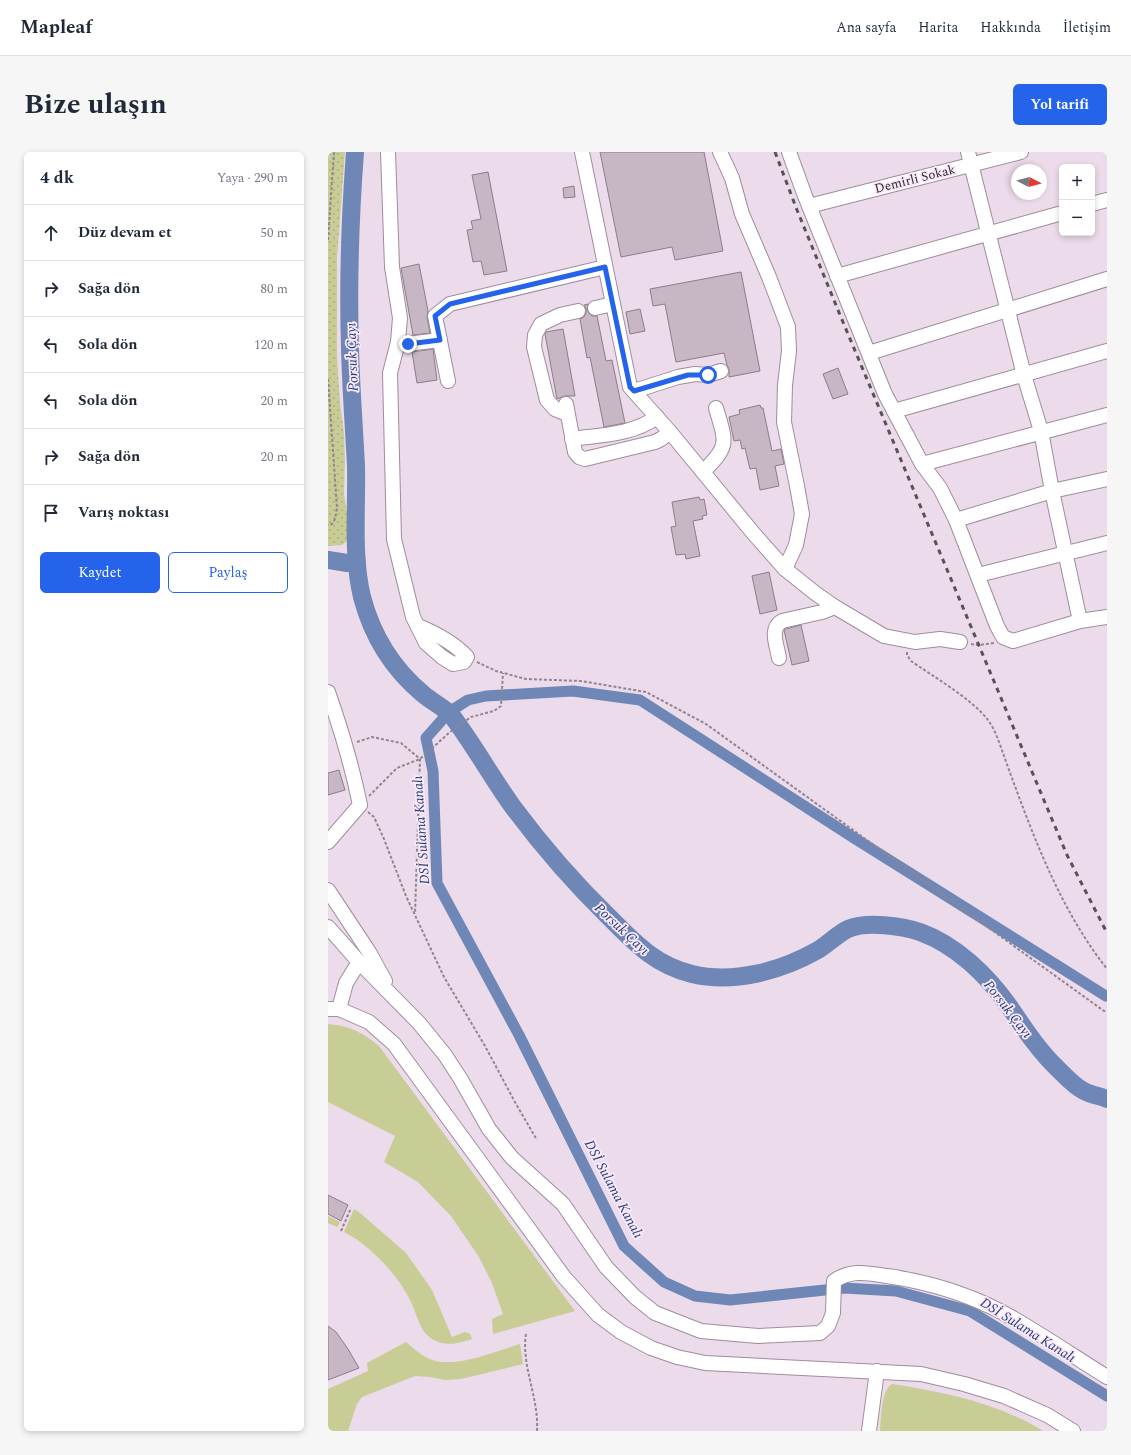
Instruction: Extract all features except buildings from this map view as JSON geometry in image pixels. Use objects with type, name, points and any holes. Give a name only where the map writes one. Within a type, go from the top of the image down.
[{"type":"street","points":[[388,152],[392,267],[400,318],[398,342],[390,373],[394,539],[413,617],[426,643],[442,657],[453,664],[464,662],[467,657]]},
{"type":"street","points":[[582,152],[630,387],[670,432],[754,534],[785,569],[815,593],[835,607],[884,636],[915,642],[940,639],[960,642]]},
{"type":"street","points":[[720,152],[732,178],[742,214],[769,276],[788,327],[789,351],[785,385],[784,422],[802,514],[796,545],[785,569]]},
{"type":"street","points":[[789,152],[809,206],[885,394],[922,464],[940,488],[956,520],[997,626],[1003,637],[1013,641],[1080,621],[1107,617]]},
{"type":"street","name":"Demirli Sokak","points":[[809,206],[970,158],[1021,152]]},
{"type":"street","points":[[970,158],[1024,375],[1041,431],[1052,491],[1080,621]]},
{"type":"street","points":[[1095,203],[1107,200]]},
{"type":"street","points":[[837,276],[1059,213]]},
{"type":"street","points":[[448,381],[435,316],[450,304],[605,267]]},
{"type":"street","points":[[869,353],[1107,279]]},
{"type":"street","points":[[595,308],[613,304]]},
{"type":"street","points":[[578,311],[560,315],[541,324],[535,336],[534,347],[547,400],[555,409],[567,409],[572,439],[577,455],[585,459],[656,442],[670,432]]},
{"type":"street","points":[[398,342],[408,344],[440,340]]},
{"type":"street","points":[[894,411],[1107,351]]},
{"type":"street","points":[[634,391],[678,377],[695,374],[708,375],[721,370]]},
{"type":"street","points":[[703,472],[717,458],[723,446],[724,435],[716,408]]},
{"type":"street","points":[[922,464],[1041,431],[1107,415]]},
{"type":"street","points":[[572,439],[625,432],[645,425],[657,417]]},
{"type":"street","points":[[956,520],[1052,491],[1107,479]]},
{"type":"street","points":[[978,575],[1107,544]]},
{"type":"street","points":[[779,658],[774,632],[782,620],[822,612],[835,607]]},
{"type":"street","points":[[328,692],[352,765],[360,805],[328,842]]},
{"type":"street","points":[[328,890],[369,952],[392,995]]},
{"type":"street","points":[[328,927],[359,962],[420,1023],[445,1054],[489,1129],[512,1158],[563,1204],[606,1266],[635,1297],[655,1313],[701,1331],[758,1336],[820,1333],[828,1326],[833,1312],[834,1281],[843,1275],[861,1272],[899,1278],[946,1290],[978,1301],[1010,1316],[1107,1377]]},
{"type":"street","points":[[359,962],[346,983],[334,1009],[369,1022],[394,1044],[564,1277],[598,1315],[621,1332],[651,1348],[677,1357],[705,1363],[920,1374],[964,1384],[1004,1396],[1047,1415],[1073,1431]]},
{"type":"street","points":[[869,1431],[877,1371]]},
{"type":"path","points":[[328,240],[334,152]]},
{"type":"path","points":[[328,379],[337,508],[335,519],[332,524],[328,525]]},
{"type":"path","points":[[328,446],[333,444]]},
{"type":"path","points":[[908,640],[907,655],[911,662],[949,687],[988,720],[1001,748],[1038,846],[1064,903],[1090,947],[1107,969]]},
{"type":"path","points":[[960,642],[978,645],[1013,641]]},
{"type":"path","points":[[467,657],[496,671],[526,679],[581,681],[646,692],[706,724],[1104,1011],[1107,1011]]},
{"type":"path","points":[[503,673],[500,706],[494,711],[472,717],[450,732],[420,759],[397,768],[360,805],[374,817],[406,896],[444,977],[485,1046],[537,1140]]},
{"type":"path","points":[[346,746],[372,737],[401,743],[420,759]]},
{"type":"path","points":[[415,916],[420,759]]},
{"type":"path","points":[[341,1231],[351,1208]]},
{"type":"path","points":[[526,1334],[524,1345],[536,1403],[537,1431]]},
{"type":"green space","points":[[328,152],[345,152],[337,258],[337,357],[340,403],[344,433],[344,494],[348,519],[348,534],[347,541],[342,545],[328,546]]},
{"type":"green space","points":[[328,1024],[343,1026],[355,1030],[379,1046],[575,1311],[493,1334],[492,1319],[503,1314],[492,1283],[479,1257],[451,1216],[418,1182],[384,1162],[395,1136],[328,1102]]},
{"type":"green space","points":[[354,1209],[406,1253],[432,1290],[452,1337],[465,1332],[470,1334],[472,1339],[448,1344],[434,1340],[425,1333],[406,1292],[391,1272],[363,1244],[344,1232]]},
{"type":"green space","points":[[328,1216],[340,1222],[337,1227],[328,1223]]},
{"type":"green space","points":[[406,1342],[427,1358],[445,1362],[466,1360],[520,1344],[523,1364],[461,1379],[445,1380],[415,1376],[362,1397],[357,1404],[348,1431],[328,1431],[328,1389],[368,1371],[367,1363]]},
{"type":"green space","points":[[892,1384],[970,1400],[1008,1413],[1043,1431],[880,1431],[881,1412],[884,1398],[888,1387]]},
{"type":"waterway","name":"Porsuk Çayı","points":[[355,152],[349,300],[350,364],[356,466],[357,565],[362,597],[366,611],[378,638],[402,674],[427,697],[452,716],[513,807],[535,836],[583,891],[628,936],[656,959],[667,965],[692,974],[708,977],[741,976],[757,974],[789,964],[818,950],[848,929],[856,927],[865,925],[884,925],[920,932],[946,945],[981,972],[1000,994],[1044,1054],[1071,1082],[1086,1092],[1107,1099]]},
{"type":"waterway","name":"Porsuk Çayı","points":[[328,560],[357,563]]},
{"type":"waterway","name":"DSİ Sulama Kanalı","points":[[1106,996],[854,838],[640,700],[573,691],[486,696],[468,700],[449,712],[426,738],[433,771],[437,883],[519,1035],[624,1246],[664,1282],[695,1296],[730,1300],[844,1288],[896,1291],[970,1311],[1107,1396]]},
{"type":"railway","points":[[775,152],[840,315],[1067,855],[1107,933]]},
{"type":"route","points":[[408,344],[440,340],[435,316],[450,304],[605,267],[630,387],[634,391],[678,377],[695,374],[708,375]]}]
